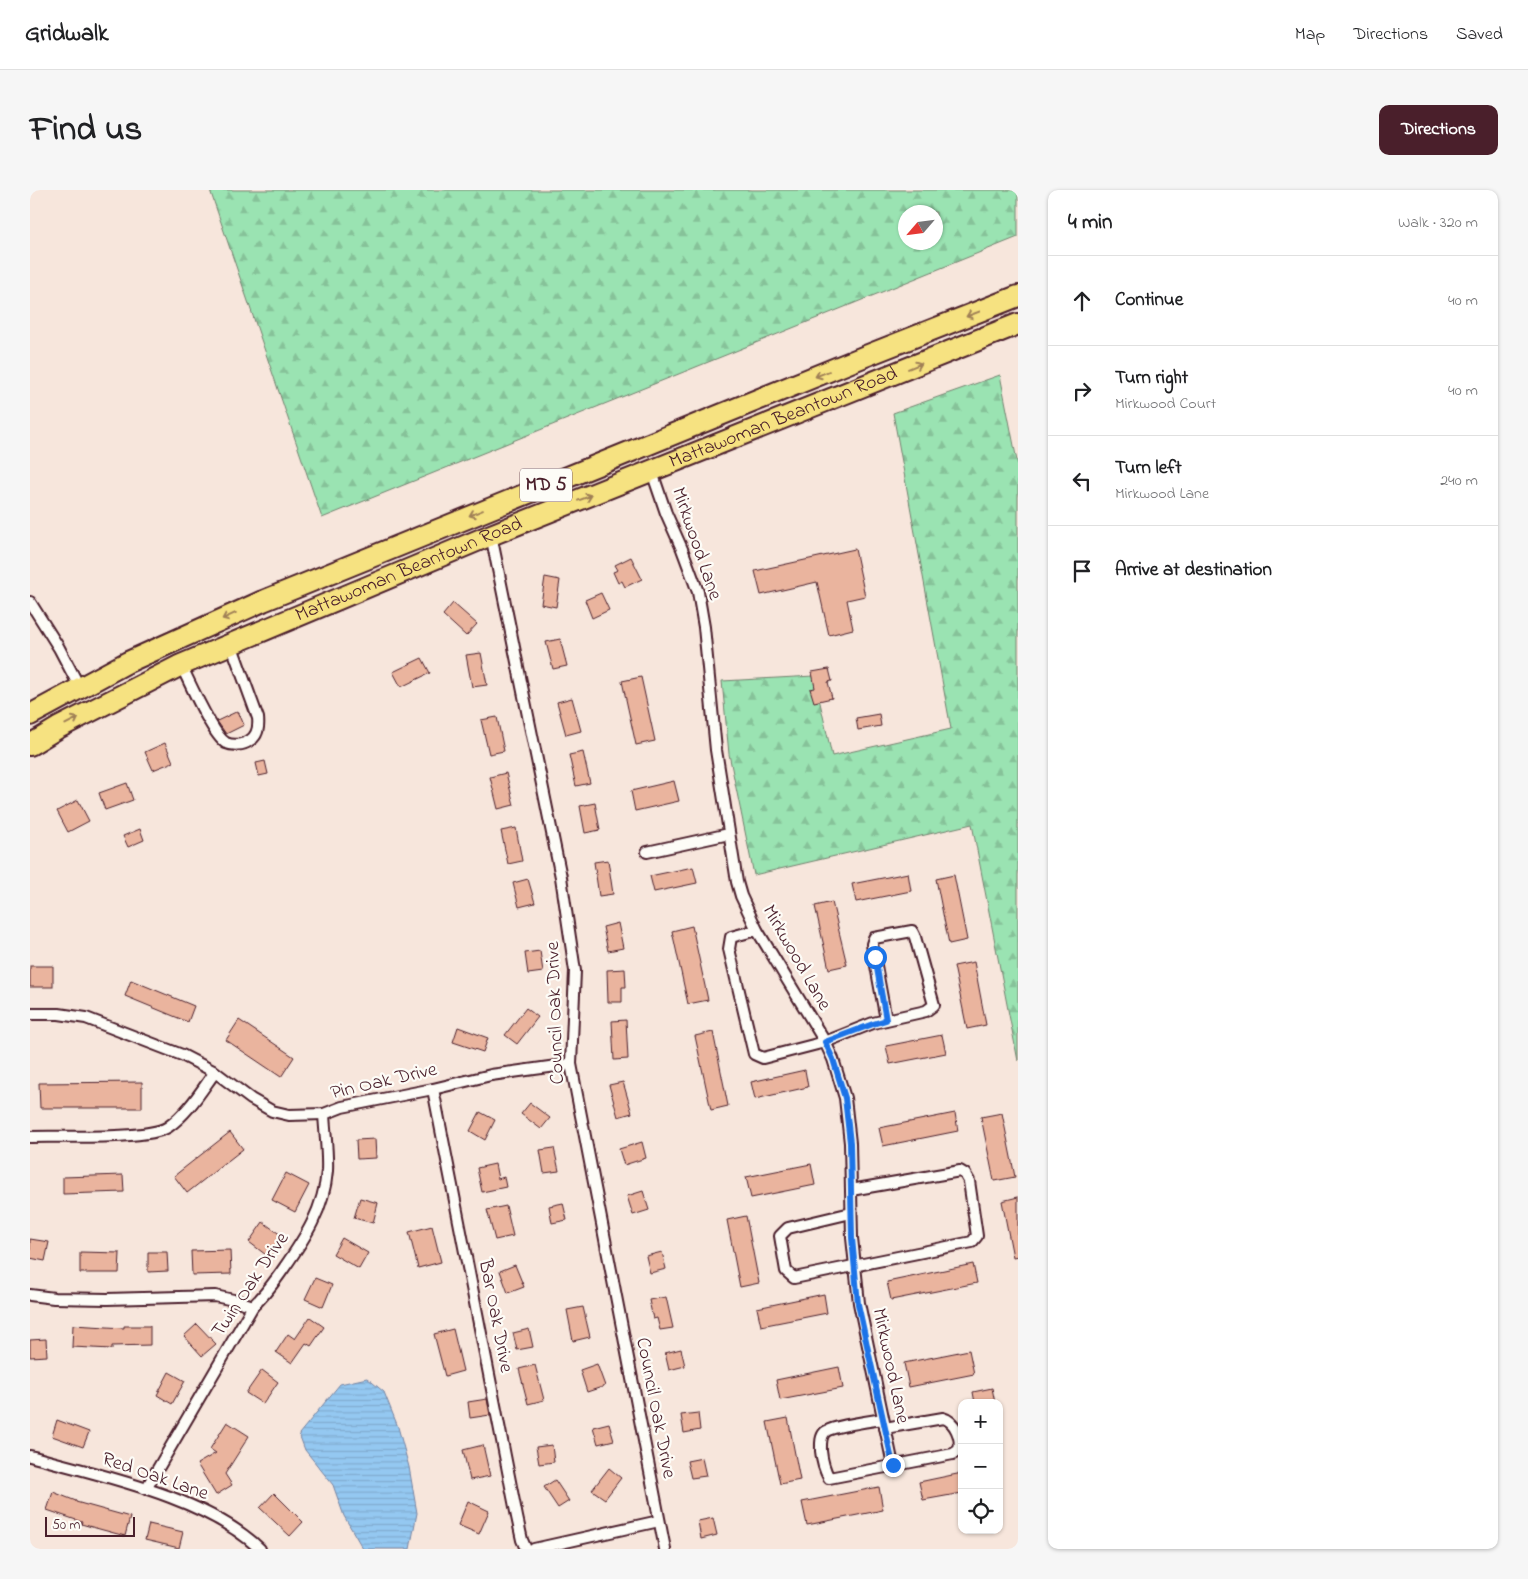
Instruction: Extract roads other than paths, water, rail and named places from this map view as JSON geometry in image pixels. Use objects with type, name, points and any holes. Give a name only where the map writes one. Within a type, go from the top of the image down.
[{"type":"highway","name":"Mattawoman Beantown Road","points":[[30,715],[128,662],[263,600],[1018,296]]},
{"type":"highway","name":"Mattawoman Beantown Road","points":[[30,745],[58,728],[181,665],[491,535],[1018,324]]},
{"type":"highway","points":[[263,600],[338,580],[448,537],[491,535],[503,515],[682,440],[720,415]]},
{"type":"highway","points":[[30,730],[74,702],[80,688],[100,690],[156,662],[280,610],[314,609]]},
{"type":"street","name":"Mirkwood Lane","points":[[652,472],[666,514],[685,556],[698,592],[704,627],[716,750],[737,882],[741,896],[757,930],[825,1042],[833,1059],[845,1098],[850,1143],[851,1213],[858,1304],[893,1465]]},
{"type":"street","name":"Council Oak Drive","points":[[491,535],[562,877],[575,970],[571,1064],[665,1549]]},
{"type":"street","points":[[30,602],[59,648],[80,688]]},
{"type":"street","points":[[181,665],[208,719],[220,738],[226,743],[234,745],[246,743],[254,738],[258,730],[258,718],[231,644]]},
{"type":"street","points":[[648,852],[729,834]]},
{"type":"street","points":[[757,930],[731,937],[729,949],[754,1054],[763,1058],[825,1042],[886,1020],[926,1012],[934,1005],[912,931],[874,938],[872,944],[886,1020]]},
{"type":"street","name":"Pin Oak Drive","points":[[30,1014],[59,1014],[86,1018],[182,1055],[215,1072],[251,1099],[272,1111],[289,1115],[324,1114],[342,1106],[432,1089],[491,1075],[571,1064]]},
{"type":"street","points":[[30,1137],[132,1135],[166,1129],[190,1107],[215,1072]]},
{"type":"street","name":"Bar Oak Drive","points":[[432,1089],[522,1540],[526,1549]]},
{"type":"street","name":"Twin Oak Drive","points":[[146,1489],[253,1306],[272,1285],[314,1222],[323,1196],[327,1170],[324,1114]]},
{"type":"street","points":[[851,1190],[960,1171],[965,1174],[969,1181],[977,1236],[972,1242],[794,1278],[786,1271],[780,1236],[788,1228],[851,1213]]},
{"type":"street","points":[[30,1295],[54,1298],[107,1299],[215,1296],[253,1306]]},
{"type":"street","points":[[935,1418],[950,1419],[955,1425],[960,1445],[959,1450],[953,1454],[830,1478],[824,1469],[821,1438],[824,1433],[834,1428],[884,1424],[935,1418]]},
{"type":"street","name":"Red Oak Lane","points":[[30,1456],[146,1489],[173,1499],[216,1517],[243,1533],[260,1549]]},
{"type":"street","points":[[534,1549],[659,1521]]},
{"type":"water","points":[[367,1378],[384,1392],[398,1427],[409,1467],[417,1513],[410,1549],[363,1549],[344,1516],[333,1485],[305,1450],[299,1434],[340,1384]]}]
